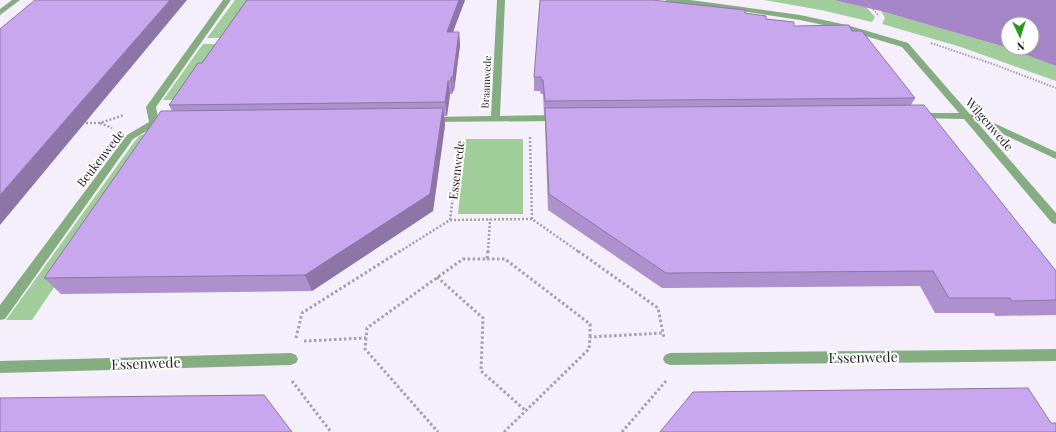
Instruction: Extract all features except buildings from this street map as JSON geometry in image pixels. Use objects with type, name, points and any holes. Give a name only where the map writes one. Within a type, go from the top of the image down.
[{"type":"street","points":[[0,13],[16,0]]},
{"type":"street","points":[[151,107],[227,0]]},
{"type":"street","name":"Braamwede","points":[[495,119],[501,0]]},
{"type":"street","name":"Wilgenwede","points":[[669,0],[770,12],[890,39],[905,45],[1056,220]]},
{"type":"street","name":"Beukenwede","points":[[0,315],[130,137],[158,122],[151,107]]},
{"type":"street","points":[[910,116],[966,116],[980,120],[1056,156]]},
{"type":"street","name":"Braamwede","points":[[423,120],[569,118]]},
{"type":"street","name":"Essenwede","points":[[670,359],[1056,355]]},
{"type":"street","name":"Essenwede","points":[[0,367],[291,359]]},
{"type":"path","points":[[865,0],[876,12]]},
{"type":"path","points":[[931,43],[993,64],[1056,88]]},
{"type":"path","points":[[77,123],[100,123],[151,107]]},
{"type":"path","points":[[529,119],[532,219]]},
{"type":"path","name":"Essenwede","points":[[450,220],[463,120]]},
{"type":"path","points":[[487,259],[490,219]]},
{"type":"path","points":[[331,432],[288,375],[302,313],[450,220],[532,219],[658,308],[662,333],[670,359],[670,376],[622,432]]},
{"type":"path","points":[[438,432],[365,349],[367,328],[462,259],[505,259],[590,324],[590,338],[589,349],[504,432]]},
{"type":"path","points":[[437,277],[483,318],[481,371],[526,411]]},
{"type":"path","points":[[590,338],[662,333]]},
{"type":"path","points":[[295,341],[366,338]]},
{"type":"green space","points":[[235,0],[248,0],[222,38],[207,38]]},
{"type":"green space","points":[[764,0],[834,0],[866,7],[875,17],[872,22],[821,10]]},
{"type":"green space","points":[[881,11],[1000,46],[1000,56],[1031,56],[1056,66],[1056,81],[961,47],[882,24],[885,18]]},
{"type":"green space","points":[[203,44],[218,44],[181,100],[163,100]]},
{"type":"green space","points":[[147,133],[158,133],[32,320],[6,320],[135,141],[139,136]]},
{"type":"green space","points":[[466,139],[523,139],[523,214],[458,214]]},
{"type":"shaded area","points":[[834,0],[1056,0],[1056,66],[1029,56],[1040,56],[1040,16],[1000,16],[1000,46],[881,11]]}]
